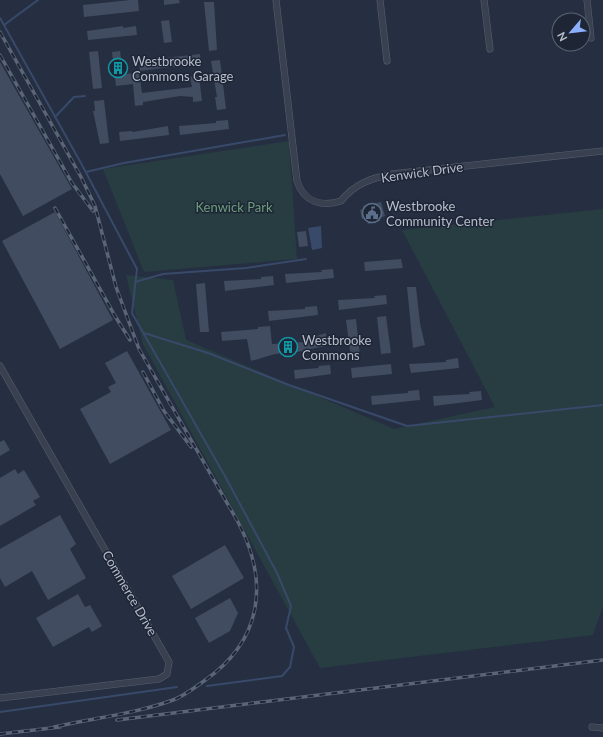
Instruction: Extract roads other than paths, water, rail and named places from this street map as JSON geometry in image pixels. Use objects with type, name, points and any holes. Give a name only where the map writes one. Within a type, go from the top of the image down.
[{"type":"street","name":"Kenwick Drive","points":[[276,0],[297,181],[303,194],[314,202],[328,203],[341,201],[348,192],[356,187],[379,177],[392,174],[603,151]]},
{"type":"street","points":[[380,0],[387,61]]},
{"type":"street","points":[[484,0],[490,49]]},
{"type":"street","points":[[587,0],[588,12]]},
{"type":"street","name":"Commerce Drive","points":[[0,366],[170,666],[167,674],[159,678],[0,698]]},
{"type":"street","points":[[592,727],[603,728]]},
{"type":"water","points":[[321,226],[322,248],[312,250],[308,228]]},
{"type":"waterway","points":[[4,25],[38,0]]},
{"type":"waterway","points":[[0,18],[82,165],[137,269],[132,313],[226,478],[277,573],[291,606],[286,628],[294,647],[290,667],[282,676],[207,686]]},
{"type":"waterway","points":[[55,117],[74,97],[85,96]]},
{"type":"waterway","points":[[86,172],[124,163],[285,135]]},
{"type":"waterway","points":[[135,282],[163,274],[246,268],[306,259]]},
{"type":"waterway","points":[[144,333],[208,353],[289,385],[407,426],[603,405]]},
{"type":"waterway","points":[[0,712],[177,687]]},
{"type":"railway","points":[[0,32],[81,177],[95,206],[116,287],[139,349],[238,522],[248,545],[254,567],[257,589],[255,609],[249,629],[238,648],[223,665],[193,689],[173,700],[159,705],[54,727]]},
{"type":"railway","points":[[0,55],[72,183],[93,211]]},
{"type":"railway","points":[[55,208],[130,340]]},
{"type":"railway","points":[[143,372],[164,411],[191,447]]},
{"type":"railway","points":[[117,720],[603,660]]},
{"type":"railway","points":[[0,734],[60,727]]},
{"type":"place","name":"Westbrooke Commons Garage","points":[[118,68]]},
{"type":"place","name":"Westbrooke Community Center","points":[[372,213]]},
{"type":"place","name":"Westbrooke Commons","points":[[288,347]]},
{"type":"park label","name":"Kenwick Park","points":[[234,207]]}]
